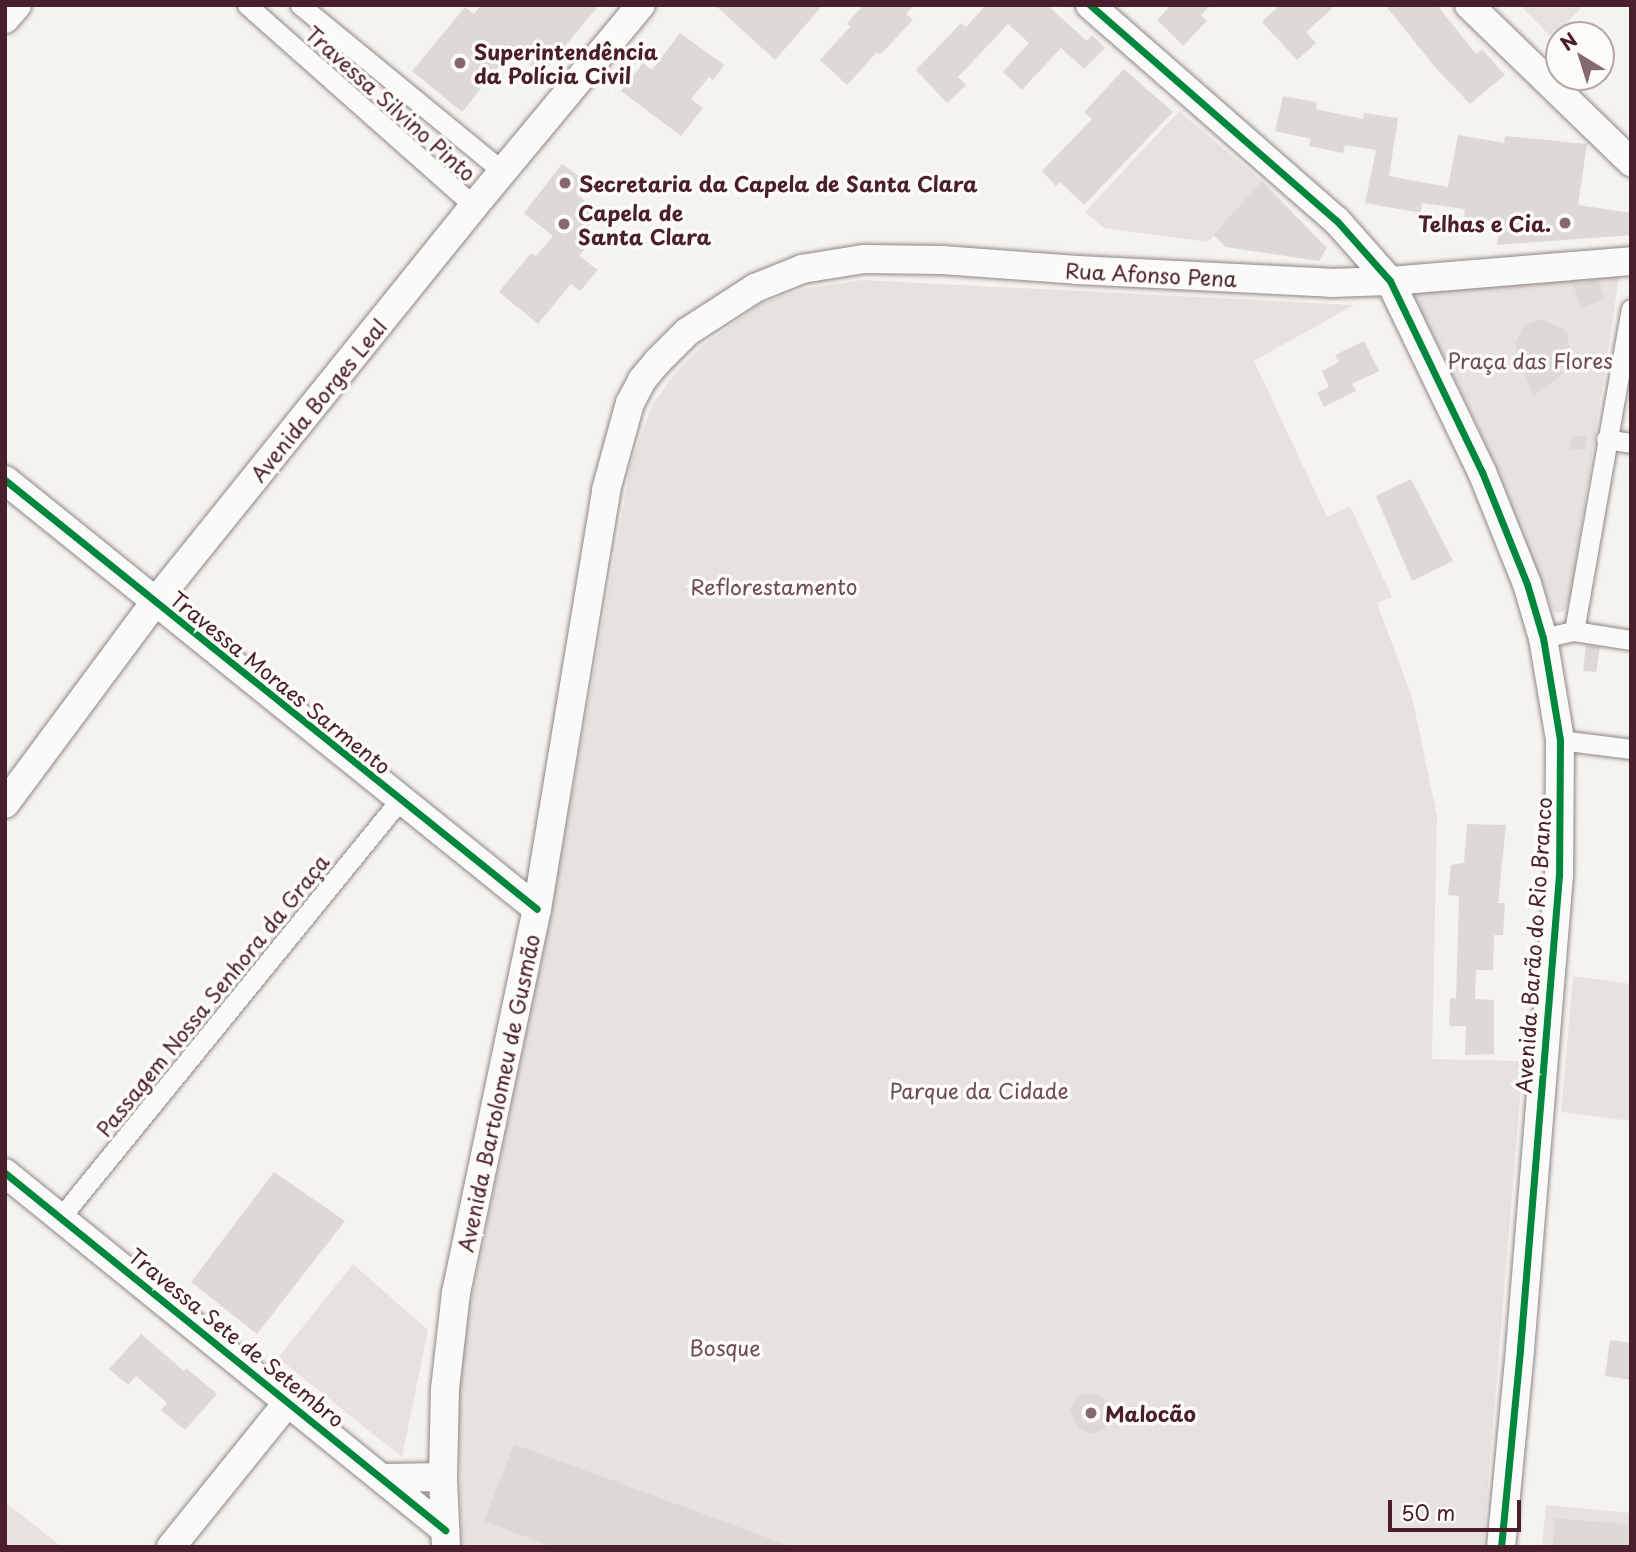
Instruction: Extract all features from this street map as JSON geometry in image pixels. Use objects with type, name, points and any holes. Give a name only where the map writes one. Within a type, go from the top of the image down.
[{"type":"street","points":[[5,19],[18,5]]},
{"type":"street","name":"Travessa Silvino Pinto","points":[[247,5],[474,206]]},
{"type":"street","name":"Travessa Silvino Pinto","points":[[300,5],[503,172]]},
{"type":"street","name":"Avenida Borges Leal","points":[[5,804],[155,602],[474,206],[641,5]]},
{"type":"street","name":"Avenida Barão do Rio Branco","points":[[1090,5],[1338,221],[1390,281],[1482,472],[1527,584],[1543,638],[1560,740],[1559,875],[1522,1336],[1501,1547]]},
{"type":"street","points":[[1469,5],[1631,162]]},
{"type":"street","points":[[1492,5],[1545,57]]},
{"type":"street","points":[[1579,91],[1631,142]]},
{"type":"street","name":"Rua Afonso Pena","points":[[687,331],[755,288],[802,269],[864,259],[942,260],[1331,283],[1390,281],[1631,261]]},
{"type":"street","points":[[1574,631],[1631,309]]},
{"type":"street","name":"Avenida Bartolomeu de Gusmão","points":[[445,1539],[445,1388],[456,1293],[537,909],[606,490],[617,440],[642,380],[687,331]]},
{"type":"street","points":[[1606,439],[1631,443]]},
{"type":"street","name":"Travessa Moraes Sarmento","points":[[5,480],[399,801],[537,909]]},
{"type":"street","points":[[1543,638],[1574,631],[1631,640]]},
{"type":"street","points":[[1560,740],[1631,749]]},
{"type":"street","name":"Passagem Nossa Senhora da Graça","points":[[60,1218],[399,801]]},
{"type":"street","name":"Travessa Sete de Setembro","points":[[5,1173],[384,1478],[445,1539]]},
{"type":"street","points":[[171,1547],[289,1401]]},
{"type":"street","points":[[384,1478],[443,1477]]},
{"type":"green space","points":[[1520,5],[1584,5],[1568,21],[1545,21],[1545,31]]},
{"type":"green space","points":[[1179,111],[1262,181],[1208,242],[1104,228],[1085,212]]},
{"type":"green space","name":"Praça das Flores","points":[[1617,273],[1619,278],[1571,593],[1565,610],[1559,613],[1553,611],[1496,465],[1414,296],[1418,292]]},
{"type":"green space","name":"Parque da Cidade","points":[[863,280],[1354,305],[1254,361],[1327,517],[1350,506],[1392,597],[1377,603],[1412,697],[1437,816],[1432,1059],[1523,1061],[1483,1547],[462,1547],[458,1390],[472,1297],[551,914],[631,463],[652,405],[677,371],[702,346],[760,304],[803,289]]},
{"type":"green space","points":[[1573,976],[1631,984],[1631,1121],[1561,1112]]},
{"type":"green space","points":[[353,1264],[428,1330],[402,1457],[278,1358]]},
{"type":"green space","points":[[5,1502],[62,1547],[5,1547]]},
{"type":"green space","points":[[1546,1505],[1631,1513],[1631,1524],[1555,1518],[1552,1547],[1542,1547]]},
{"type":"building","name":"Superintendência da Polícia Civil","points":[[481,5],[599,5],[541,75],[512,50],[462,112],[412,71],[465,7],[474,14]]},
{"type":"building","points":[[715,5],[823,5],[775,60]]},
{"type":"building","points":[[864,5],[914,5],[906,14],[913,20],[880,55],[877,52],[847,85],[820,60],[850,27],[847,23]]},
{"type":"building","points":[[986,5],[1047,5],[1087,41],[1092,35],[1105,48],[1084,69],[1061,48],[1022,90],[1003,72],[1029,43],[1008,24],[958,77],[966,85],[947,103],[916,70],[961,23],[966,27]]},
{"type":"building","points":[[1171,5],[1211,5],[1201,15],[1207,21],[1183,46],[1157,20]]},
{"type":"building","points":[[1280,5],[1336,5],[1306,32],[1316,43],[1297,60],[1262,22]]},
{"type":"building","points":[[1385,5],[1437,5],[1476,54],[1482,49],[1505,75],[1470,104],[1435,67]]},
{"type":"building","points":[[680,33],[724,65],[713,80],[709,77],[691,99],[703,108],[681,136],[621,91],[643,63],[652,70]]},
{"type":"building","points":[[1124,69],[1173,112],[1084,205],[1060,182],[1056,186],[1042,171],[1092,119],[1084,112]]},
{"type":"building","points":[[1283,96],[1317,102],[1316,109],[1363,119],[1364,113],[1398,118],[1389,176],[1448,187],[1458,135],[1504,143],[1505,136],[1587,144],[1578,205],[1631,213],[1631,235],[1497,245],[1500,223],[1464,217],[1465,209],[1422,203],[1421,213],[1365,203],[1376,150],[1345,145],[1343,153],[1309,146],[1311,139],[1275,131]]},
{"type":"building","points":[[562,164],[586,181],[576,194],[600,212],[585,231],[594,238],[579,256],[598,270],[580,291],[571,284],[538,324],[499,292],[531,253],[536,256],[553,236],[524,213]]},
{"type":"building","points":[[1262,181],[1327,248],[1319,261],[1226,247],[1213,235]]},
{"type":"building","points":[[1598,280],[1605,299],[1582,308],[1573,285]]},
{"type":"building","points":[[1541,319],[1563,329],[1568,335],[1569,350],[1562,370],[1564,373],[1533,396],[1515,344],[1523,326]]},
{"type":"building","points":[[1364,341],[1379,371],[1352,384],[1356,391],[1324,407],[1317,393],[1329,387],[1322,371],[1339,362],[1335,355]]},
{"type":"building","points":[[1573,435],[1587,437],[1585,450],[1570,449]]},
{"type":"building","points":[[1411,479],[1453,561],[1412,581],[1376,496]]},
{"type":"building","points":[[1586,645],[1600,647],[1596,672],[1583,671]]},
{"type":"building","points":[[1467,824],[1506,825],[1498,903],[1505,903],[1503,935],[1494,935],[1493,970],[1476,970],[1475,999],[1494,1000],[1494,1054],[1465,1055],[1466,1026],[1449,1026],[1450,998],[1456,999],[1459,896],[1448,895],[1451,865],[1464,863]]},
{"type":"building","points":[[274,1172],[345,1221],[257,1334],[191,1282]]},
{"type":"building","points":[[141,1334],[184,1371],[186,1368],[217,1394],[185,1430],[161,1410],[167,1403],[136,1376],[128,1385],[109,1369]]},
{"type":"building","points":[[1610,1340],[1631,1343],[1631,1380],[1605,1376]]},
{"type":"building","name":"Malocão","points":[[1094,1394],[1104,1398],[1107,1404],[1113,1407],[1105,1429],[1093,1434],[1078,1429],[1070,1409],[1078,1395]]},
{"type":"building","points":[[514,1444],[787,1547],[553,1547],[484,1521]]},
{"type":"building","points":[[1555,1518],[1631,1524],[1631,1547],[1552,1547]]},
{"type":"cycle path","points":[[1090,5],[1337,221],[1390,281],[1482,472],[1527,584],[1543,638],[1560,740],[1559,875],[1501,1547]]},
{"type":"cycle path","points":[[5,480],[537,909]]},
{"type":"cycle path","points":[[5,1173],[445,1530]]},
{"type":"place","name":"Superintendência da Polícia Civil","points":[[460,63]]},
{"type":"place","name":"Secretaria da Capela de Santa Clara","points":[[565,183]]},
{"type":"place","name":"Telhas e Cia.","points":[[1565,223]]},
{"type":"place","name":"Capela de Santa Clara","points":[[564,224]]},
{"type":"place","name":"Malocão","points":[[1091,1413]]},
{"type":"park label","name":"Reflorestamento","points":[[774,586]]},
{"type":"park label","name":"Bosque","points":[[725,1347]]}]
